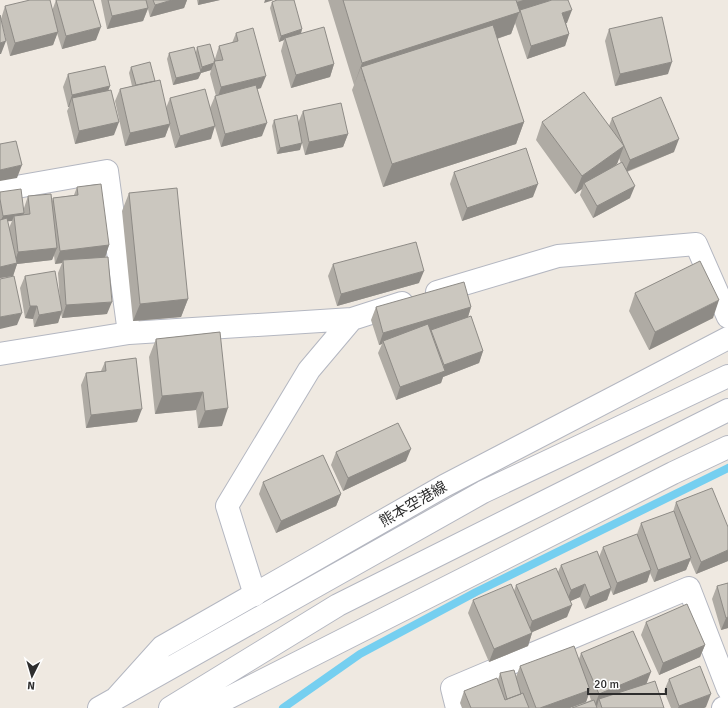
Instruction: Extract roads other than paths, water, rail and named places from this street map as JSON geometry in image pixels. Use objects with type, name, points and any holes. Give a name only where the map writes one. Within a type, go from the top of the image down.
[{"type":"main road","points":[[0,190],[107,171],[129,333]]},
{"type":"main road","points":[[0,354],[129,333],[352,319],[558,256],[696,244],[728,318]]},
{"type":"main road","points":[[255,595],[228,506],[309,370],[352,319]]},
{"type":"main road","name":"熊本空港線","points":[[108,702],[162,647],[444,486],[728,338]]},
{"type":"main road","name":"熊本空港線","points":[[108,702],[483,492],[728,376]]},
{"type":"main road","points":[[170,708],[338,605],[728,410]]},
{"type":"main road","points":[[184,708],[228,698],[672,473],[728,447]]},
{"type":"main road","points":[[457,708],[452,688],[689,588],[728,689]]},
{"type":"main road","points":[[722,708],[728,706]]},
{"type":"waterway","points":[[283,708],[360,654],[476,592],[728,468]]}]
